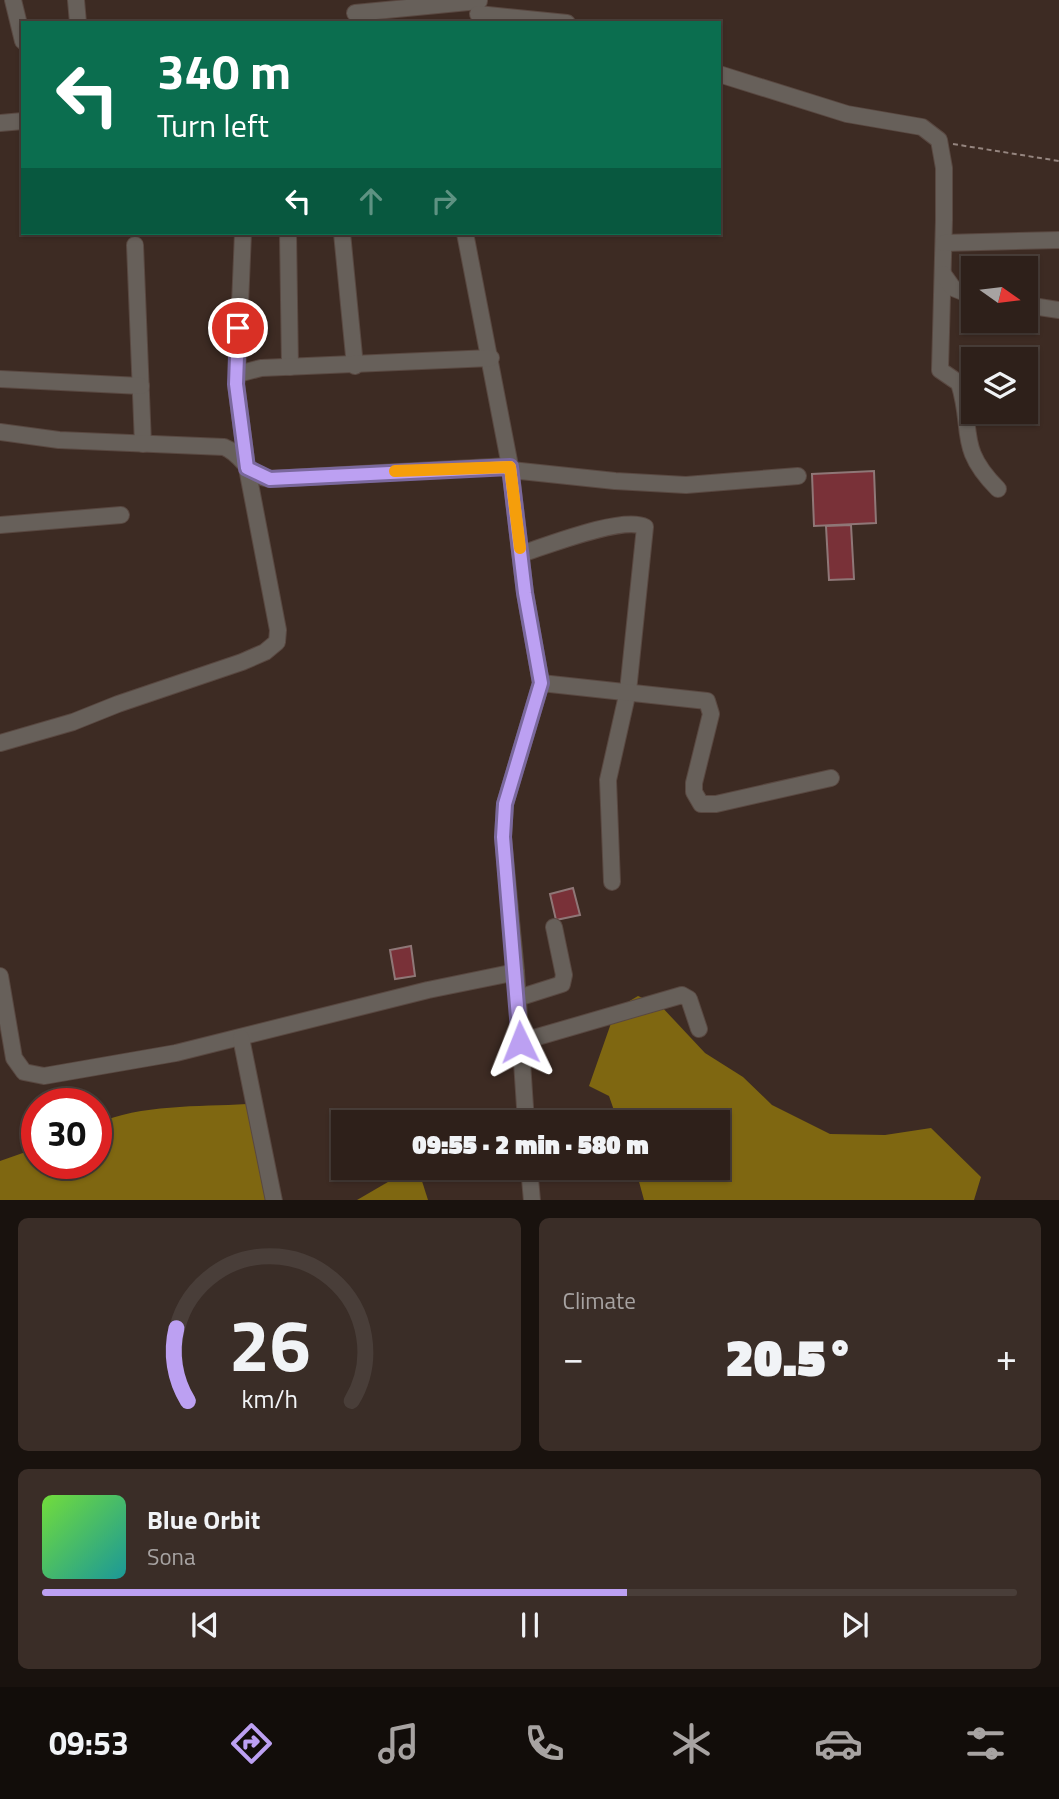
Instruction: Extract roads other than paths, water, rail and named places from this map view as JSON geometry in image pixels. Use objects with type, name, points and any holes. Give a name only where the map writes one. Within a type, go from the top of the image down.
[{"type":"street","points":[[13,0],[21,33]]},
{"type":"street","points":[[76,0],[78,21]]},
{"type":"street","points":[[355,13],[478,9],[554,21]]},
{"type":"street","points":[[721,75],[847,114],[922,127],[939,140],[944,168],[940,370],[960,383],[971,451],[976,464],[998,489]]},
{"type":"street","points":[[0,123],[21,121]]},
{"type":"street","points":[[0,743],[73,722],[243,662],[274,645],[278,630],[247,468],[237,376],[243,235]]},
{"type":"street","points":[[288,235],[290,368]]},
{"type":"street","points":[[342,235],[355,366]]},
{"type":"street","points":[[465,235],[511,468],[541,683],[505,804],[503,837],[525,1110]]},
{"type":"street","points":[[944,243],[1059,240]]},
{"type":"street","points":[[135,245],[143,444]]},
{"type":"street","points":[[943,274],[961,292]]},
{"type":"street","points":[[1038,307],[1059,310]]},
{"type":"street","points":[[237,376],[251,370],[491,358]]},
{"type":"street","points":[[0,379],[141,386]]},
{"type":"street","points":[[0,432],[59,440],[224,447],[232,450],[247,468],[270,479],[511,468],[674,484],[798,476]]},
{"type":"street","points":[[0,525],[121,515]]},
{"type":"street","points":[[521,554],[618,526],[635,524],[645,527],[628,691],[608,780],[612,882]]},
{"type":"street","points":[[541,683],[701,700],[710,704],[711,713],[694,783],[696,799],[701,804],[716,804],[831,779]]},
{"type":"street","points":[[518,998],[562,984],[564,975],[554,927]]},
{"type":"street","points":[[0,976],[14,1058],[19,1068],[30,1074],[44,1076],[176,1053],[428,990],[516,972]]},
{"type":"street","points":[[520,1042],[682,995],[689,999],[699,1029]]},
{"type":"street","points":[[241,1038],[274,1200]]},
{"type":"street","points":[[530,1180],[532,1200]]}]
